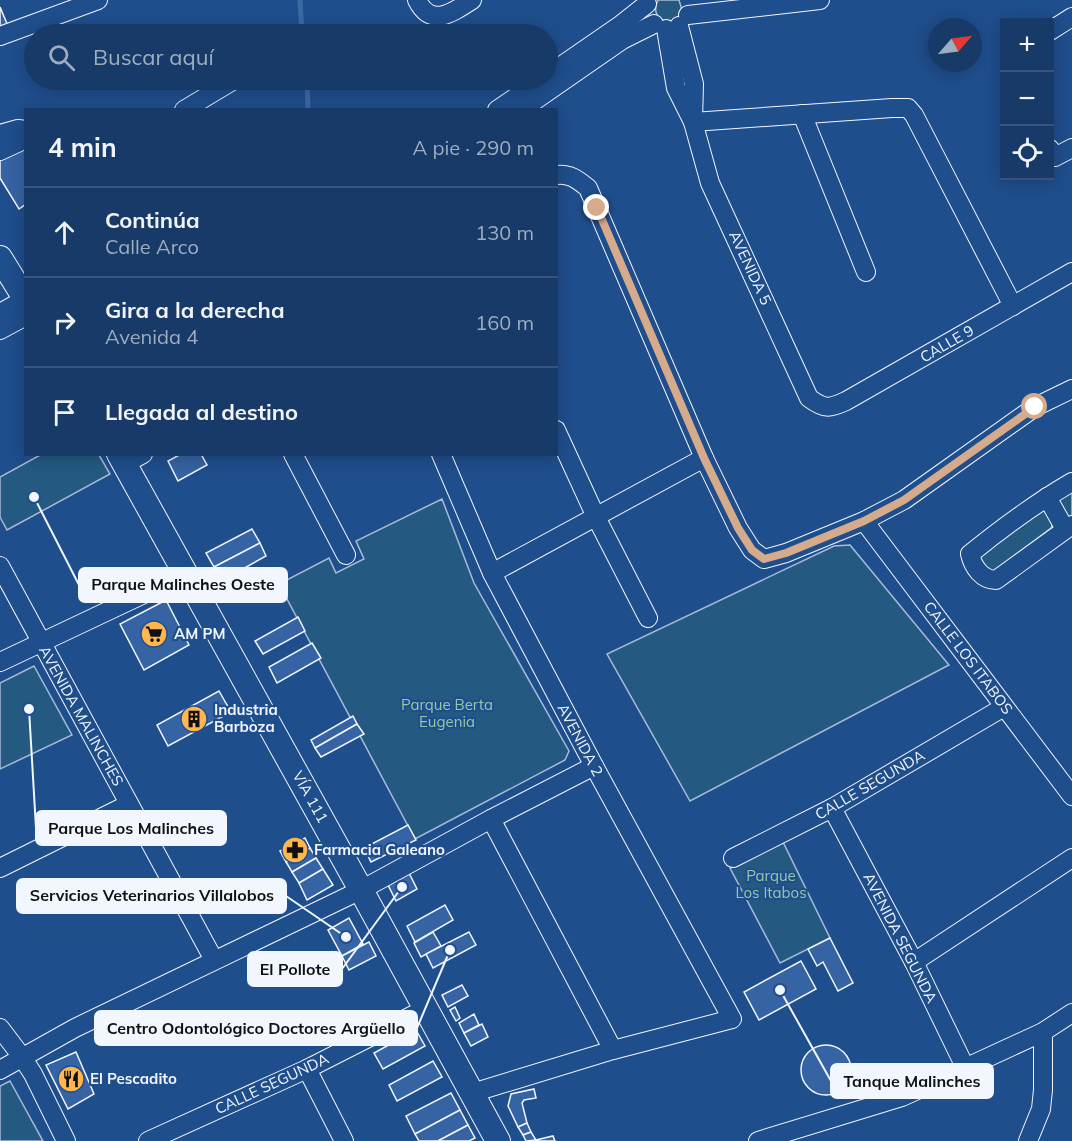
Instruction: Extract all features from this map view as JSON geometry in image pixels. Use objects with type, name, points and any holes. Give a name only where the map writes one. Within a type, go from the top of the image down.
[{"type":"main road","points":[[0,258],[22,289]]},
{"type":"main road","name":"VÍA 111","points":[[129,458],[186,574],[427,1008],[498,1141]]},
{"type":"street","points":[[33,24],[98,0]]},
{"type":"street","points":[[417,0],[422,10],[435,17],[452,13],[472,0]]},
{"type":"street","points":[[558,84],[622,40],[675,19],[820,0]]},
{"type":"street","points":[[558,68],[619,26],[648,2]]},
{"type":"street","name":"AVENIDA 5","points":[[648,2],[647,11],[675,19],[694,84],[693,122],[710,183],[809,398],[820,406]]},
{"type":"street","points":[[1054,28],[1072,17]]},
{"type":"street","points":[[0,36],[24,27]]},
{"type":"street","points":[[187,108],[217,90]]},
{"type":"street","points":[[500,108],[526,90]]},
{"type":"street","points":[[524,108],[550,90]]},
{"type":"street","points":[[693,122],[908,108],[919,124],[1013,306]]},
{"type":"street","points":[[802,114],[866,272]]},
{"type":"street","points":[[0,134],[24,130]]},
{"type":"street","points":[[0,151],[24,140]]},
{"type":"street","points":[[1054,152],[1072,148]]},
{"type":"street","points":[[566,176],[588,188],[704,458],[738,528],[752,550],[764,559],[786,553],[864,521],[904,500],[1035,407],[1072,389]]},
{"type":"street","name":"CALLE 9","points":[[820,406],[833,407],[846,401],[1072,272]]},
{"type":"street","points":[[0,313],[22,289]]},
{"type":"street","points":[[0,330],[24,317]]},
{"type":"street","points":[[558,434],[596,517],[648,618]]},
{"type":"street","points":[[294,456],[346,555]]},
{"type":"street","name":"AVENIDA 2","points":[[442,456],[492,573],[732,1019],[613,1050]]},
{"type":"street","points":[[492,573],[704,458]]},
{"type":"street","points":[[1047,497],[1069,527],[996,580],[990,580],[981,575],[971,561],[970,554],[1023,513],[1047,497],[1072,482]]},
{"type":"street","name":"CALLE LOS ITABOS","points":[[864,521],[1072,796]]},
{"type":"street","name":"AVENIDA MALINCHES","points":[[0,566],[214,960]]},
{"type":"street","points":[[0,662],[186,574]]},
{"type":"street","name":"CALLE SEGUNDA","points":[[733,858],[832,808],[1004,707]]},
{"type":"street","points":[[0,1070],[75,1028],[361,890],[594,766]]},
{"type":"street","points":[[0,868],[129,804]]},
{"type":"street","name":"AVENIDA SEGUNDA","points":[[832,808],[914,962],[966,1069]]},
{"type":"street","points":[[472,1093],[613,1050],[491,819]]},
{"type":"street","points":[[914,962],[1072,858]]},
{"type":"street","name":"CALLE SEGUNDA","points":[[148,1141],[307,1069],[427,1008]]},
{"type":"street","points":[[758,1141],[902,1097],[1043,1032],[1072,1013]]},
{"type":"street","points":[[0,1028],[33,1074],[66,1141]]},
{"type":"street","points":[[1029,1141],[1041,1109],[1043,1032]]},
{"type":"street","points":[[307,1069],[344,1141]]},
{"type":"green space","points":[[658,0],[679,0],[682,10],[678,18],[668,21],[660,18],[656,11]]},
{"type":"green space","points":[[38,456],[100,456],[110,474],[7,530],[0,517],[0,477]]},
{"type":"green space","points":[[1072,487],[1072,515],[1069,517],[1062,512],[1057,495]]},
{"type":"green space","name":"Parque Berta Eugenia","points":[[442,499],[474,583],[569,751],[565,760],[415,839],[279,584],[329,558],[336,573],[364,559],[356,541]]},
{"type":"green space","points":[[1042,507],[1053,523],[1051,528],[993,572],[982,571],[979,552]]},
{"type":"green space","points":[[850,545],[949,665],[690,801],[607,654],[834,546]]},
{"type":"green space","points":[[34,666],[72,735],[0,769],[0,683]]},
{"type":"green space","name":"Parque Los Itabos","points":[[783,842],[830,938],[780,963],[730,868]]},
{"type":"green space","points":[[10,1081],[43,1141],[0,1141],[0,1086]]},
{"type":"building","points":[[0,7],[8,26],[0,29]]},
{"type":"building","points":[[24,143],[24,205],[19,209],[0,178],[0,159]]},
{"type":"building","points":[[177,456],[202,456],[207,465],[178,481],[168,461]]},
{"type":"building","points":[[252,529],[260,543],[214,567],[206,553]]},
{"type":"building","points":[[260,543],[266,556],[221,581],[214,567]]},
{"type":"building","name":"AM PM","points":[[166,600],[189,645],[144,670],[120,624]]},
{"type":"building","points":[[298,617],[305,631],[263,654],[255,641]]},
{"type":"building","points":[[312,643],[321,658],[277,683],[269,667]]},
{"type":"building","name":"Industria Barboza","points":[[219,691],[231,712],[168,746],[157,725]]},
{"type":"building","points":[[353,716],[357,724],[315,748],[311,740]]},
{"type":"building","points":[[357,724],[364,734],[321,757],[315,748]]},
{"type":"building","points":[[408,825],[416,840],[371,862],[364,848]]},
{"type":"building","name":"Farmacia Galeano","points":[[305,838],[310,848],[286,862],[280,851]]},
{"type":"building","points":[[310,848],[316,858],[292,872],[286,862]]},
{"type":"building","points":[[316,858],[323,869],[299,883],[292,872]]},
{"type":"building","points":[[323,869],[333,885],[307,900],[299,883]]},
{"type":"building","points":[[409,873],[417,889],[396,901],[388,885]]},
{"type":"building","points":[[445,905],[453,920],[415,942],[407,926]]},
{"type":"building","points":[[349,918],[363,944],[342,956],[328,930]]},
{"type":"building","points":[[433,932],[441,946],[421,957],[414,943]]},
{"type":"building","points":[[469,932],[476,945],[433,968],[426,954]]},
{"type":"building","points":[[830,938],[853,983],[838,991],[823,962],[817,966],[808,949]]},
{"type":"building","points":[[369,942],[376,956],[349,970],[342,956]]},
{"type":"building","points":[[801,961],[816,989],[759,1020],[744,992]]},
{"type":"building","points":[[462,985],[468,996],[448,1007],[442,995]]},
{"type":"building","points":[[455,1007],[460,1018],[456,1021],[450,1010]]},
{"type":"building","points":[[474,1014],[479,1025],[464,1033],[459,1023]]},
{"type":"building","points":[[482,1024],[488,1037],[471,1046],[464,1033]]},
{"type":"building","points":[[416,1030],[425,1046],[383,1069],[374,1053]]},
{"type":"building","points":[[821,1045],[831,1045],[844,1052],[851,1065],[851,1075],[844,1088],[831,1095],[821,1095],[812,1091],[805,1084],[801,1075],[801,1065],[805,1056],[812,1049]]},
{"type":"building","name":"El Pescadito","points":[[76,1052],[94,1094],[68,1109],[46,1065]]},
{"type":"building","points":[[433,1061],[442,1077],[397,1101],[389,1085]]},
{"type":"building","points":[[534,1089],[536,1098],[524,1100],[522,1103],[527,1123],[518,1127],[508,1106],[511,1094]]},
{"type":"building","points":[[451,1093],[460,1110],[415,1134],[406,1116]]},
{"type":"building","points":[[460,1110],[468,1125],[438,1141],[419,1141],[415,1134]]},
{"type":"building","points":[[527,1123],[531,1132],[523,1135],[518,1127]]},
{"type":"building","points":[[468,1125],[475,1138],[469,1141],[438,1141]]},
{"type":"building","points":[[531,1132],[536,1140],[526,1141],[523,1135]]},
{"type":"building","points":[[553,1136],[555,1141],[534,1141],[536,1140]]},
{"type":"waterway","points":[[300,0],[301,24]]},
{"type":"waterway","points":[[307,90],[308,108]]},
{"type":"place","name":"Parque Malinches Oeste","points":[[34,497]]},
{"type":"place","name":"AM PM","points":[[154,634]]},
{"type":"place","name":"Parque Los Malinches","points":[[29,709]]},
{"type":"place","name":"Industria Barboza","points":[[194,719]]},
{"type":"place","name":"Farmacia Galeano","points":[[295,850]]},
{"type":"place","name":"El Pollote","points":[[402,887]]},
{"type":"place","name":"Servicios Veterinarios Villalobos","points":[[346,937]]},
{"type":"place","name":"Centro Odontológico Doctores Argüello","points":[[450,950]]},
{"type":"place","name":"Tanque Malinches","points":[[780,990]]},
{"type":"place","name":"El Pescadito","points":[[71,1079]]},
{"type":"route","points":[[597,208],[704,458],[738,528],[752,550],[764,559],[786,553],[864,521],[904,500],[1035,407]]}]
